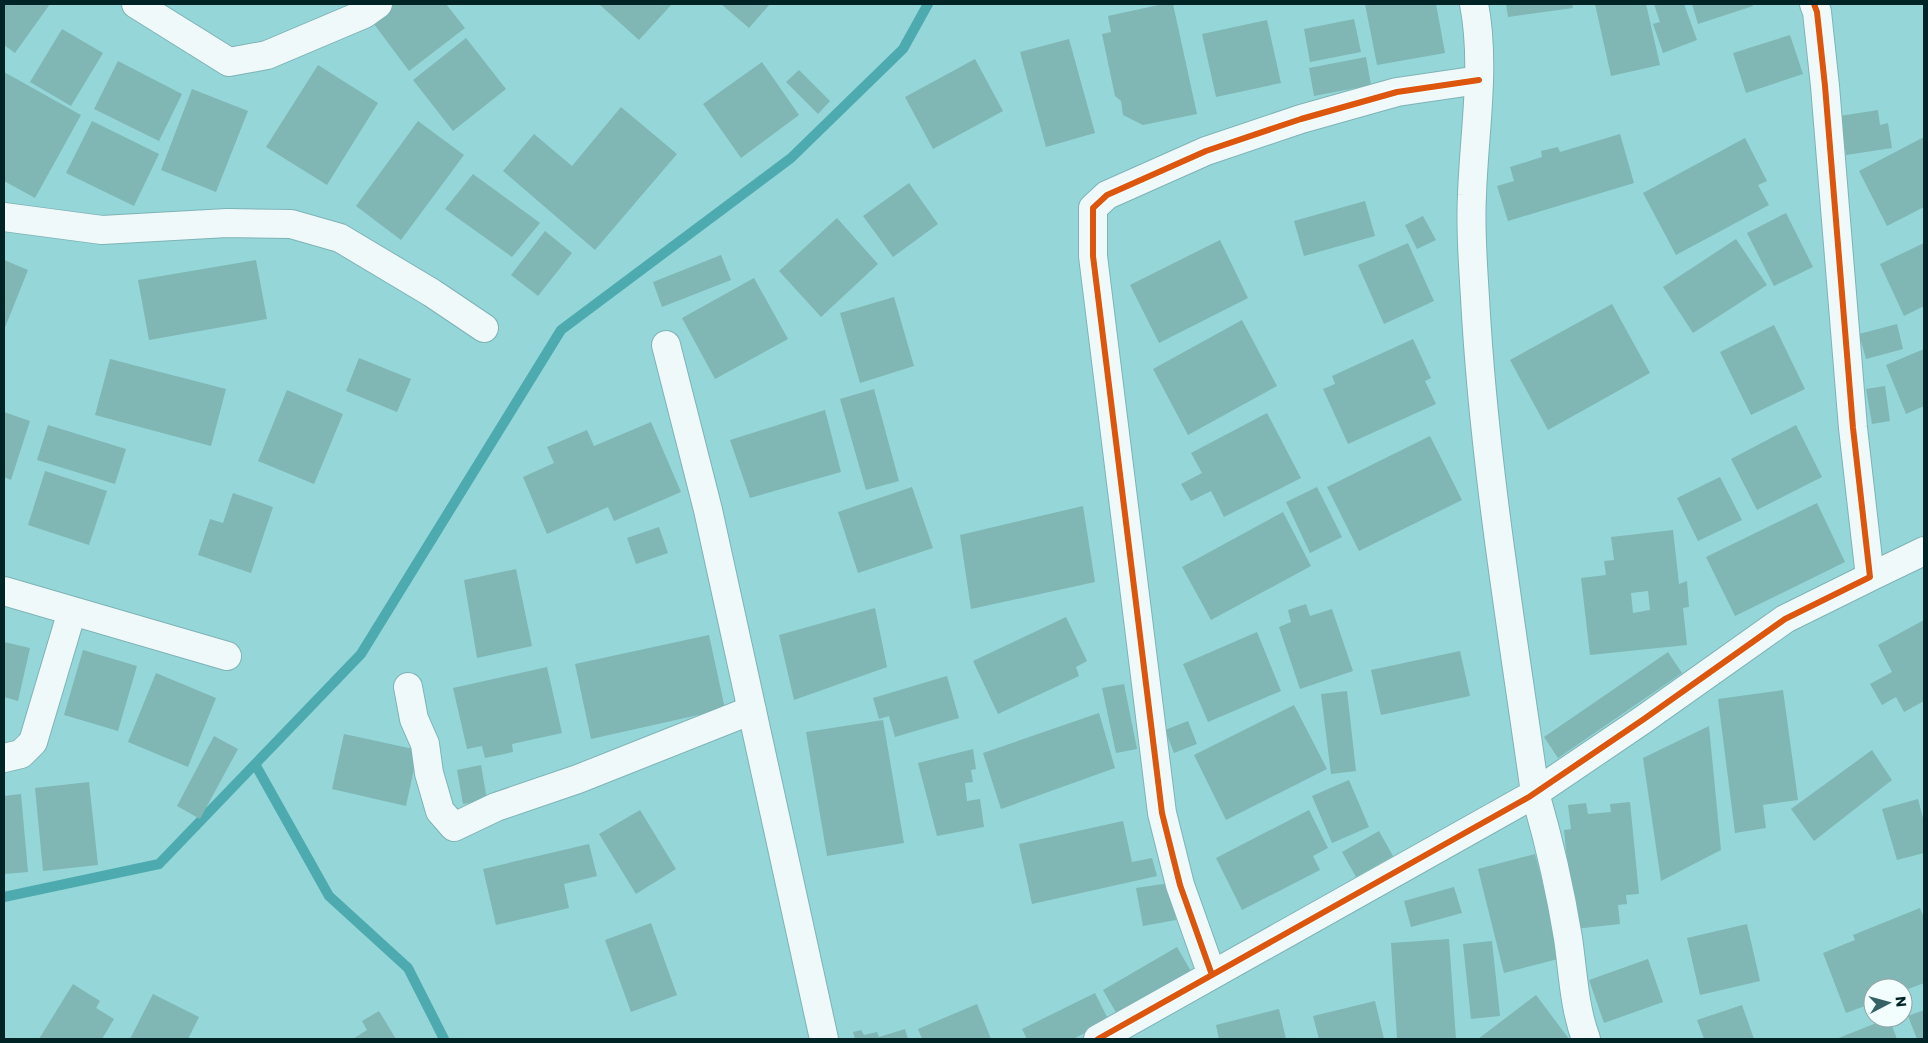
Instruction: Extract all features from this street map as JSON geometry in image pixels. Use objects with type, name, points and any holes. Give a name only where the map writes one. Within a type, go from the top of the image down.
[{"type":"street","points":[[136,4],[229,62],[267,55],[364,14],[378,4]]},
{"type":"street","points":[[1474,4],[1477,21],[1479,80],[1472,197],[1476,309],[1490,482],[1536,793],[1548,837],[1568,938],[1579,1020],[1586,1039]]},
{"type":"street","points":[[1814,4],[1817,12],[1825,86],[1853,428],[1870,577]]},
{"type":"street","points":[[1212,975],[1180,885],[1162,813],[1093,256],[1093,208],[1107,195],[1206,151],[1301,119],[1397,92],[1479,80]]},
{"type":"street","points":[[4,217],[102,230],[227,223],[291,224],[340,238],[432,293],[484,328]]},
{"type":"street","points":[[666,345],[708,510],[824,1039]]},
{"type":"street","points":[[1098,1039],[1536,793],[1784,619],[1924,551]]},
{"type":"street","points":[[4,591],[227,656]]},
{"type":"street","points":[[4,758],[21,754],[33,742],[72,611]]},
{"type":"street","points":[[408,687],[414,719],[425,744],[429,773],[440,811],[454,827],[496,807],[578,779],[752,710]]},
{"type":"building","points":[[4,4],[50,4],[15,53],[4,45]]},
{"type":"building","points":[[392,4],[446,4],[465,28],[409,71],[371,20]]},
{"type":"building","points":[[599,4],[672,4],[639,40]]},
{"type":"building","points":[[721,4],[770,4],[749,28]]},
{"type":"building","points":[[1163,4],[1173,4],[1197,114],[1143,125],[1123,115],[1121,101],[1115,96],[1102,34],[1111,32],[1108,16]]},
{"type":"building","points":[[1365,4],[1436,4],[1445,53],[1377,65]]},
{"type":"building","points":[[1506,4],[1572,4],[1573,8],[1508,17]]},
{"type":"building","points":[[1595,4],[1646,4],[1660,65],[1611,76]]},
{"type":"building","points":[[1654,4],[1684,4],[1697,40],[1663,53],[1653,24],[1660,22]]},
{"type":"building","points":[[1692,4],[1752,4],[1753,6],[1698,24]]},
{"type":"building","points":[[1354,19],[1361,52],[1310,62],[1304,29]]},
{"type":"building","points":[[1267,20],[1281,83],[1216,97],[1202,34]]},
{"type":"building","points":[[62,29],[103,53],[71,106],[30,82]]},
{"type":"building","points":[[1790,35],[1803,74],[1746,93],[1733,53]]},
{"type":"building","points":[[466,38],[506,89],[453,131],[413,80]]},
{"type":"building","points":[[1069,39],[1095,133],[1046,147],[1020,52]]},
{"type":"building","points":[[1366,57],[1371,85],[1314,96],[1309,68]]},
{"type":"building","points":[[975,59],[1003,111],[933,149],[905,97]]},
{"type":"building","points":[[118,61],[182,94],[159,141],[94,109]]},
{"type":"building","points":[[762,62],[799,115],[741,158],[703,104]]},
{"type":"building","points":[[318,65],[378,103],[327,185],[266,147]]},
{"type":"building","points":[[799,70],[830,101],[818,114],[786,82]]},
{"type":"building","points":[[4,72],[81,115],[35,198],[4,181]]},
{"type":"building","points":[[192,89],[248,111],[216,192],[161,170]]},
{"type":"building","points":[[621,107],[677,154],[595,250],[503,171],[534,134],[572,166]]},
{"type":"building","points":[[1878,110],[1880,125],[1888,123],[1892,148],[1846,155],[1840,116]]},
{"type":"building","points":[[92,121],[159,154],[134,206],[66,173]]},
{"type":"building","points":[[418,121],[464,155],[401,240],[356,206]]},
{"type":"building","points":[[1620,134],[1634,183],[1508,221],[1497,186],[1514,181],[1510,167],[1542,157],[1541,151],[1558,147],[1560,152]]},
{"type":"building","points":[[1924,137],[1924,207],[1887,226],[1859,171]]},
{"type":"building","points":[[1745,138],[1767,181],[1758,185],[1769,205],[1676,255],[1643,193]]},
{"type":"building","points":[[473,174],[540,223],[512,257],[445,209]]},
{"type":"building","points":[[909,183],[938,224],[893,257],[863,216]]},
{"type":"building","points":[[1365,201],[1375,236],[1304,256],[1294,221]]},
{"type":"building","points":[[1786,213],[1813,267],[1774,286],[1747,233]]},
{"type":"building","points":[[1423,216],[1436,240],[1417,249],[1405,225]]},
{"type":"building","points":[[837,218],[878,264],[821,317],[779,271]]},
{"type":"building","points":[[545,231],[572,253],[538,296],[511,275]]},
{"type":"building","points":[[1736,239],[1767,285],[1693,333],[1663,287]]},
{"type":"building","points":[[1220,240],[1248,298],[1159,343],[1130,285]]},
{"type":"building","points":[[1408,243],[1434,301],[1384,324],[1358,265]]},
{"type":"building","points":[[1924,243],[1924,306],[1904,316],[1880,264]]},
{"type":"building","points":[[721,255],[731,280],[662,307],[653,282]]},
{"type":"building","points":[[4,260],[28,270],[4,330]]},
{"type":"building","points":[[256,260],[267,319],[149,340],[138,280]]},
{"type":"building","points":[[754,278],[788,339],[715,379],[682,318]]},
{"type":"building","points":[[894,297],[914,366],[860,383],[840,313]]},
{"type":"building","points":[[1612,304],[1650,373],[1548,430],[1510,360]]},
{"type":"building","points":[[1242,320],[1277,386],[1188,435],[1153,369]]},
{"type":"building","points":[[1897,324],[1903,349],[1866,359],[1859,334]]},
{"type":"building","points":[[1774,325],[1805,389],[1751,415],[1720,352]]},
{"type":"building","points":[[1413,339],[1431,378],[1425,381],[1436,404],[1348,444],[1323,389],[1335,384],[1332,376]]},
{"type":"building","points":[[1924,349],[1924,406],[1906,414],[1886,365]]},
{"type":"building","points":[[359,358],[411,379],[397,412],[346,391]]},
{"type":"building","points":[[110,359],[226,389],[211,446],[95,415]]},
{"type":"building","points":[[1885,386],[1890,421],[1872,424],[1866,389]]},
{"type":"building","points":[[874,389],[899,481],[866,490],[840,399]]},
{"type":"building","points":[[287,390],[343,414],[314,484],[258,461]]},
{"type":"building","points":[[825,410],[841,472],[750,498],[730,440]]},
{"type":"building","points":[[4,412],[30,421],[11,480],[4,477]]},
{"type":"building","points":[[1267,413],[1301,478],[1224,517],[1211,491],[1191,501],[1181,484],[1202,473],[1191,453]]},
{"type":"building","points":[[651,422],[681,492],[614,521],[608,507],[547,534],[523,477],[554,463],[547,447],[587,430],[594,446]]},
{"type":"building","points":[[48,425],[126,449],[115,484],[37,460]]},
{"type":"building","points":[[1796,425],[1822,477],[1757,510],[1731,459]]},
{"type":"building","points":[[1430,436],[1462,500],[1359,551],[1327,487]]},
{"type":"building","points":[[45,471],[107,491],[89,545],[28,525]]},
{"type":"building","points":[[1720,477],[1742,520],[1698,541],[1677,498]]},
{"type":"building","points":[[912,487],[933,548],[858,573],[838,512]]},
{"type":"building","points":[[1317,487],[1342,537],[1310,553],[1286,502]]},
{"type":"building","points":[[233,493],[273,507],[251,573],[198,555],[210,519],[223,523]]},
{"type":"building","points":[[1817,503],[1845,562],[1735,616],[1706,557]]},
{"type":"building","points":[[1083,506],[1095,582],[971,609],[960,535]]},
{"type":"building","points":[[1283,512],[1311,566],[1211,620],[1182,567]]},
{"type":"building","points":[[659,527],[668,553],[636,564],[627,538]]},
{"type":"building","points":[[1673,530],[1679,584],[1687,581],[1689,607],[1683,608],[1687,645],[1590,655],[1581,578],[1606,575],[1604,561],[1614,560],[1611,537]],"holes":[[[1648,591],[1650,610],[1633,613],[1631,593]]]},
{"type":"building","points":[[516,569],[532,646],[477,658],[464,580]]},
{"type":"building","points":[[1306,604],[1310,616],[1332,609],[1353,671],[1300,689],[1279,627],[1291,622],[1288,610]]},
{"type":"building","points":[[875,608],[887,667],[794,700],[779,635]]},
{"type":"building","points":[[1066,617],[1087,661],[1076,667],[1079,676],[998,714],[973,661]]},
{"type":"building","points":[[1924,620],[1924,701],[1904,712],[1896,697],[1882,705],[1870,684],[1892,672],[1878,645]]},
{"type":"building","points":[[1257,632],[1281,691],[1208,722],[1183,664]]},
{"type":"building","points":[[709,635],[725,709],[591,739],[575,664]]},
{"type":"building","points":[[4,642],[30,648],[18,701],[4,697]]},
{"type":"building","points":[[83,650],[137,666],[118,731],[64,715]]},
{"type":"building","points":[[1460,651],[1470,696],[1381,715],[1371,670]]},
{"type":"building","points":[[1668,652],[1682,673],[1558,758],[1544,737]]},
{"type":"building","points":[[547,667],[562,733],[512,744],[513,752],[485,758],[482,746],[467,749],[453,688]]},
{"type":"building","points":[[156,673],[216,698],[188,767],[128,742]]},
{"type":"building","points":[[947,676],[959,718],[895,737],[889,716],[879,719],[873,698]]},
{"type":"building","points":[[1124,684],[1137,749],[1116,753],[1102,688]]},
{"type":"building","points":[[1783,690],[1798,800],[1763,805],[1766,828],[1735,833],[1718,699]]},
{"type":"building","points":[[1347,691],[1356,771],[1331,774],[1321,694]]},
{"type":"building","points":[[1294,705],[1327,769],[1226,820],[1194,755]]},
{"type":"building","points":[[1099,713],[1115,768],[1001,809],[983,753]]},
{"type":"building","points":[[883,720],[904,843],[827,856],[806,732]]},
{"type":"building","points":[[1188,721],[1197,744],[1174,753],[1165,730]]},
{"type":"building","points":[[1709,726],[1721,850],[1661,881],[1643,758]]},
{"type":"building","points":[[344,734],[418,750],[406,806],[332,789]]},
{"type":"building","points":[[214,736],[238,749],[200,819],[177,806]]},
{"type":"building","points":[[973,749],[976,769],[971,770],[973,782],[965,783],[967,801],[980,799],[984,827],[937,836],[918,763]]},
{"type":"building","points":[[1872,750],[1892,780],[1814,841],[1791,809]]},
{"type":"building","points":[[481,765],[487,800],[463,804],[457,770]]},
{"type":"building","points":[[1349,780],[1369,827],[1332,843],[1312,796]]},
{"type":"building","points":[[89,782],[98,865],[43,871],[35,788]]},
{"type":"building","points":[[21,794],[28,872],[4,874],[4,796]]},
{"type":"building","points":[[1918,799],[1924,822],[1924,853],[1897,860],[1882,809]]},
{"type":"building","points":[[1630,802],[1639,894],[1626,895],[1627,904],[1618,905],[1620,924],[1574,929],[1564,830],[1571,829],[1568,805],[1586,803],[1588,814],[1611,812],[1610,804]]},
{"type":"building","points":[[640,810],[676,869],[636,894],[599,834]]},
{"type":"building","points":[[1309,810],[1328,848],[1313,856],[1320,870],[1242,910],[1216,858]]},
{"type":"building","points":[[1123,821],[1132,862],[1152,858],[1157,876],[1032,904],[1019,844]]},
{"type":"building","points":[[1379,831],[1393,856],[1356,877],[1342,852]]},
{"type":"building","points":[[589,844],[597,876],[564,884],[569,908],[496,925],[483,869]]},
{"type":"building","points":[[1535,854],[1562,958],[1504,973],[1478,869]]},
{"type":"building","points":[[1170,883],[1176,920],[1143,926],[1136,888]]},
{"type":"building","points":[[1454,887],[1462,913],[1411,927],[1404,901]]},
{"type":"building","points":[[1920,908],[1924,918],[1924,983],[1913,987],[1913,978],[1863,978],[1863,1007],[1846,1013],[1823,953],[1855,940],[1853,935]]},
{"type":"building","points":[[651,923],[677,995],[631,1012],[605,940]]},
{"type":"building","points":[[1747,924],[1760,981],[1700,995],[1687,938]]},
{"type":"building","points":[[1449,939],[1456,1039],[1397,1039],[1391,943]]},
{"type":"building","points":[[1492,941],[1500,1016],[1471,1019],[1463,944]]},
{"type":"building","points":[[1177,947],[1192,973],[1118,1016],[1103,990]]},
{"type":"building","points":[[1648,959],[1663,1002],[1604,1023],[1589,980]]},
{"type":"building","points":[[73,984],[100,1001],[96,1008],[114,1019],[102,1039],[39,1039]]},
{"type":"building","points":[[1095,993],[1109,1021],[1073,1039],[1027,1039],[1022,1029]]},
{"type":"building","points":[[153,994],[199,1017],[188,1039],[130,1039]]},
{"type":"building","points":[[1536,995],[1569,1039],[1478,1039]]},
{"type":"building","points":[[1375,1001],[1384,1039],[1319,1039],[1313,1016]]},
{"type":"building","points":[[977,1004],[991,1039],[922,1039],[918,1029]]},
{"type":"building","points":[[1742,1005],[1754,1039],[1704,1039],[1697,1020]]},
{"type":"building","points":[[1279,1009],[1286,1039],[1219,1039],[1216,1025]]},
{"type":"building","points":[[1924,1010],[1924,1039],[1917,1039],[1913,1028],[1913,1014]]},
{"type":"building","points":[[379,1011],[396,1039],[353,1039],[367,1030],[362,1021]]},
{"type":"building","points":[[1864,1028],[1893,1028],[1897,1039],[1836,1039]]},
{"type":"building","points":[[905,1029],[908,1039],[855,1039],[853,1032],[861,1030],[864,1035],[877,1032],[879,1037]]},
{"type":"waterway","points":[[4,897],[159,864],[361,654],[561,330],[791,158],[903,49],[928,4]]},
{"type":"waterway","points":[[255,764],[329,896],[408,968],[444,1039]]},
{"type":"cycle path","points":[[1098,1039],[1529,797],[1644,719],[1785,619],[1870,577],[1853,428],[1825,86],[1817,12],[1814,4]]},
{"type":"cycle path","points":[[1212,975],[1180,885],[1162,813],[1093,256],[1093,208],[1107,195],[1206,151],[1301,119],[1397,92],[1479,80]]}]
